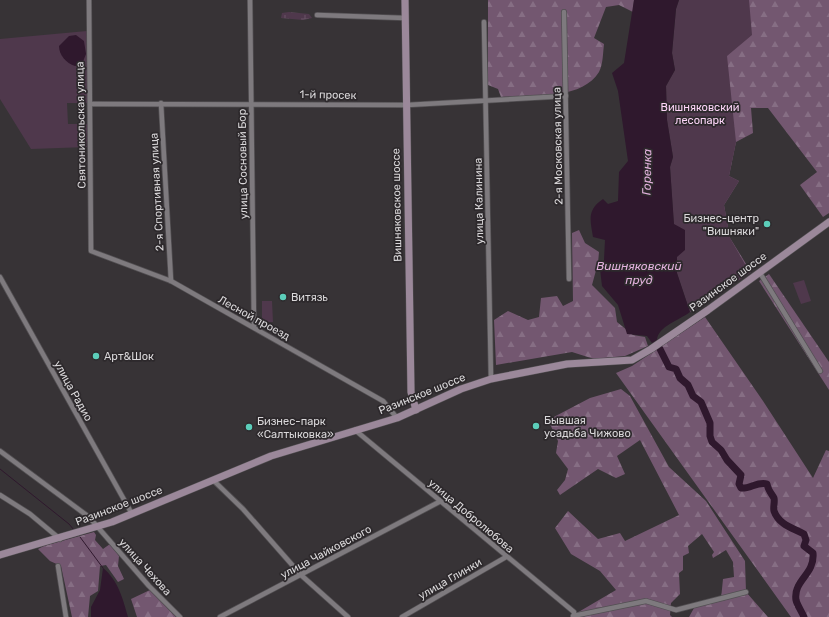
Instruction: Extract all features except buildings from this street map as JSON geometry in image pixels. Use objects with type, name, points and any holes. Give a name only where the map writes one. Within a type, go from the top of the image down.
[{"type":"main road","name":"Вишняковское шоссе","points":[[405,0],[411,392],[416,410]]},
{"type":"main road","name":"Разинское шоссе","points":[[0,555],[60,539],[97,527],[271,456],[397,418],[461,389],[491,379],[566,364],[632,360],[667,338],[760,273],[829,222]]},
{"type":"street","name":"Святоникольская улица","points":[[89,0],[91,251]]},
{"type":"street","name":"улица Сосновый Бор","points":[[250,0],[254,327]]},
{"type":"street","name":"2-я Московская улица","points":[[564,12],[569,279]]},
{"type":"street","points":[[317,15],[405,18]]},
{"type":"street","name":"улица Калинина","points":[[484,22],[491,379]]},
{"type":"street","name":"1-й просек","points":[[90,104],[251,103],[407,105],[566,96]]},
{"type":"street","name":"2-я Спортивная улица","points":[[162,103],[171,281]]},
{"type":"street","name":"Лесной проезд","points":[[91,251],[171,281],[383,401],[397,418]]},
{"type":"street","points":[[760,273],[820,371]]},
{"type":"street","name":"улица Радио","points":[[1,279],[132,514]]},
{"type":"street","name":"улица Добролюбова","points":[[355,430],[439,502],[574,612],[572,616]]},
{"type":"street","name":"улица Чехова","points":[[0,450],[89,518],[180,617]]},
{"type":"street","points":[[213,480],[243,509],[301,575],[348,617]]},
{"type":"street","points":[[0,495],[30,514],[60,539]]},
{"type":"street","name":"улица Чайковского","points":[[220,617],[439,502]]},
{"type":"street","name":"улица Глинки","points":[[402,617],[506,557]]},
{"type":"street","points":[[58,566],[66,617]]},
{"type":"street","points":[[572,616],[646,601],[676,610],[746,592]]},
{"type":"green space","points":[[488,0],[634,0],[633,12],[619,5],[606,7],[594,38],[604,44],[602,62],[599,72],[591,81],[581,88],[554,95],[501,97],[498,89],[488,85]]},
{"type":"green space","points":[[679,0],[829,0],[829,213],[823,217],[800,185],[817,172],[768,108],[751,108],[753,133],[736,142],[729,176],[739,181],[724,205],[730,238],[751,272],[690,312]]},
{"type":"green space","name":"Вишняковский лесопарк","points":[[679,0],[749,0],[752,35],[727,56],[736,142],[729,176],[739,181],[724,205],[730,238],[750,273],[690,312],[677,273],[670,167],[673,157],[667,120],[666,86],[675,70],[672,53],[676,9]]},
{"type":"green space","points":[[289,12],[309,14],[312,18],[303,20],[281,18],[282,13]]},
{"type":"green space","points":[[87,31],[88,103],[67,103],[68,124],[87,124],[87,147],[31,149],[0,99],[0,39]]},
{"type":"green space","points":[[579,230],[585,243],[599,252],[598,263],[592,285],[615,308],[617,322],[633,335],[645,337],[648,346],[625,356],[594,359],[572,352],[496,365],[494,320],[508,311],[528,320],[539,317],[541,298],[557,296],[563,306],[573,301],[572,233]]},
{"type":"green space","points":[[769,274],[829,362],[829,390],[759,281]]},
{"type":"green space","points":[[804,280],[811,301],[801,304],[793,283]]},
{"type":"green space","points":[[262,301],[272,301],[273,322],[262,322]]},
{"type":"green space","points":[[705,317],[763,401],[813,478],[826,450],[829,451],[829,617],[791,617],[616,373],[632,366]]},
{"type":"green space","points":[[621,389],[630,396],[669,467],[706,501],[745,561],[746,592],[768,617],[689,617],[694,608],[721,599],[723,579],[734,577],[733,562],[726,550],[713,558],[712,555],[714,552],[702,534],[688,546],[689,553],[683,556],[683,570],[679,573],[680,594],[671,603],[670,615],[672,617],[570,617],[616,590],[600,571],[571,554],[555,528],[568,511],[598,539],[620,533],[625,541],[679,515],[640,440],[617,456],[625,474],[616,478],[598,469],[560,495],[557,490],[565,480],[568,469],[556,453],[558,441],[548,420],[590,398]]},
{"type":"green space","points":[[94,532],[96,535],[95,540],[103,549],[110,544],[119,556],[118,566],[124,579],[118,582],[106,565],[100,566],[98,591],[90,596],[88,617],[72,617],[61,566],[50,561],[38,549]]},
{"type":"green space","points":[[150,590],[176,617],[137,617],[131,599]]},
{"type":"water","name":"Вишняковский пруд","points":[[634,0],[679,0],[676,9],[672,53],[675,70],[666,86],[667,120],[673,157],[670,167],[674,224],[685,230],[685,250],[677,257],[677,273],[690,312],[665,327],[658,335],[657,340],[652,343],[647,336],[627,334],[618,305],[602,286],[600,269],[604,260],[605,240],[593,237],[591,220],[594,207],[603,199],[608,204],[618,201],[619,172],[628,161],[618,91],[612,73],[624,63]]},
{"type":"water","points":[[76,35],[84,41],[86,54],[82,64],[75,66],[64,58],[60,52],[59,46],[69,36]]},
{"type":"water","points":[[103,568],[113,578],[122,597],[128,617],[91,617],[91,607],[100,590]]},
{"type":"waterway","name":"Горенка","points":[[660,349],[669,367],[676,369],[680,378],[688,385],[693,396],[701,402],[710,423],[710,436],[712,442],[721,450],[727,460],[741,475],[739,484],[741,488],[764,483],[767,484],[774,498],[774,511],[776,516],[787,526],[804,534],[806,540],[804,546],[813,553],[811,567],[798,587],[796,593],[796,600],[804,617]]},
{"type":"waterway","points":[[0,469],[69,524],[74,530]]},
{"type":"waterway","points":[[80,537],[103,568]]},
{"type":"place","name":"Бизнес-центр \"Вишняки\"","points":[[767,224]]},
{"type":"place","name":"Витязь","points":[[283,297]]},
{"type":"place","name":"Арт&Шок","points":[[96,356]]},
{"type":"place","name":"Бывшая усадьба Чижово","points":[[536,426]]},
{"type":"place","name":"Бизнес-парк «Салтыковка»","points":[[249,427]]}]
